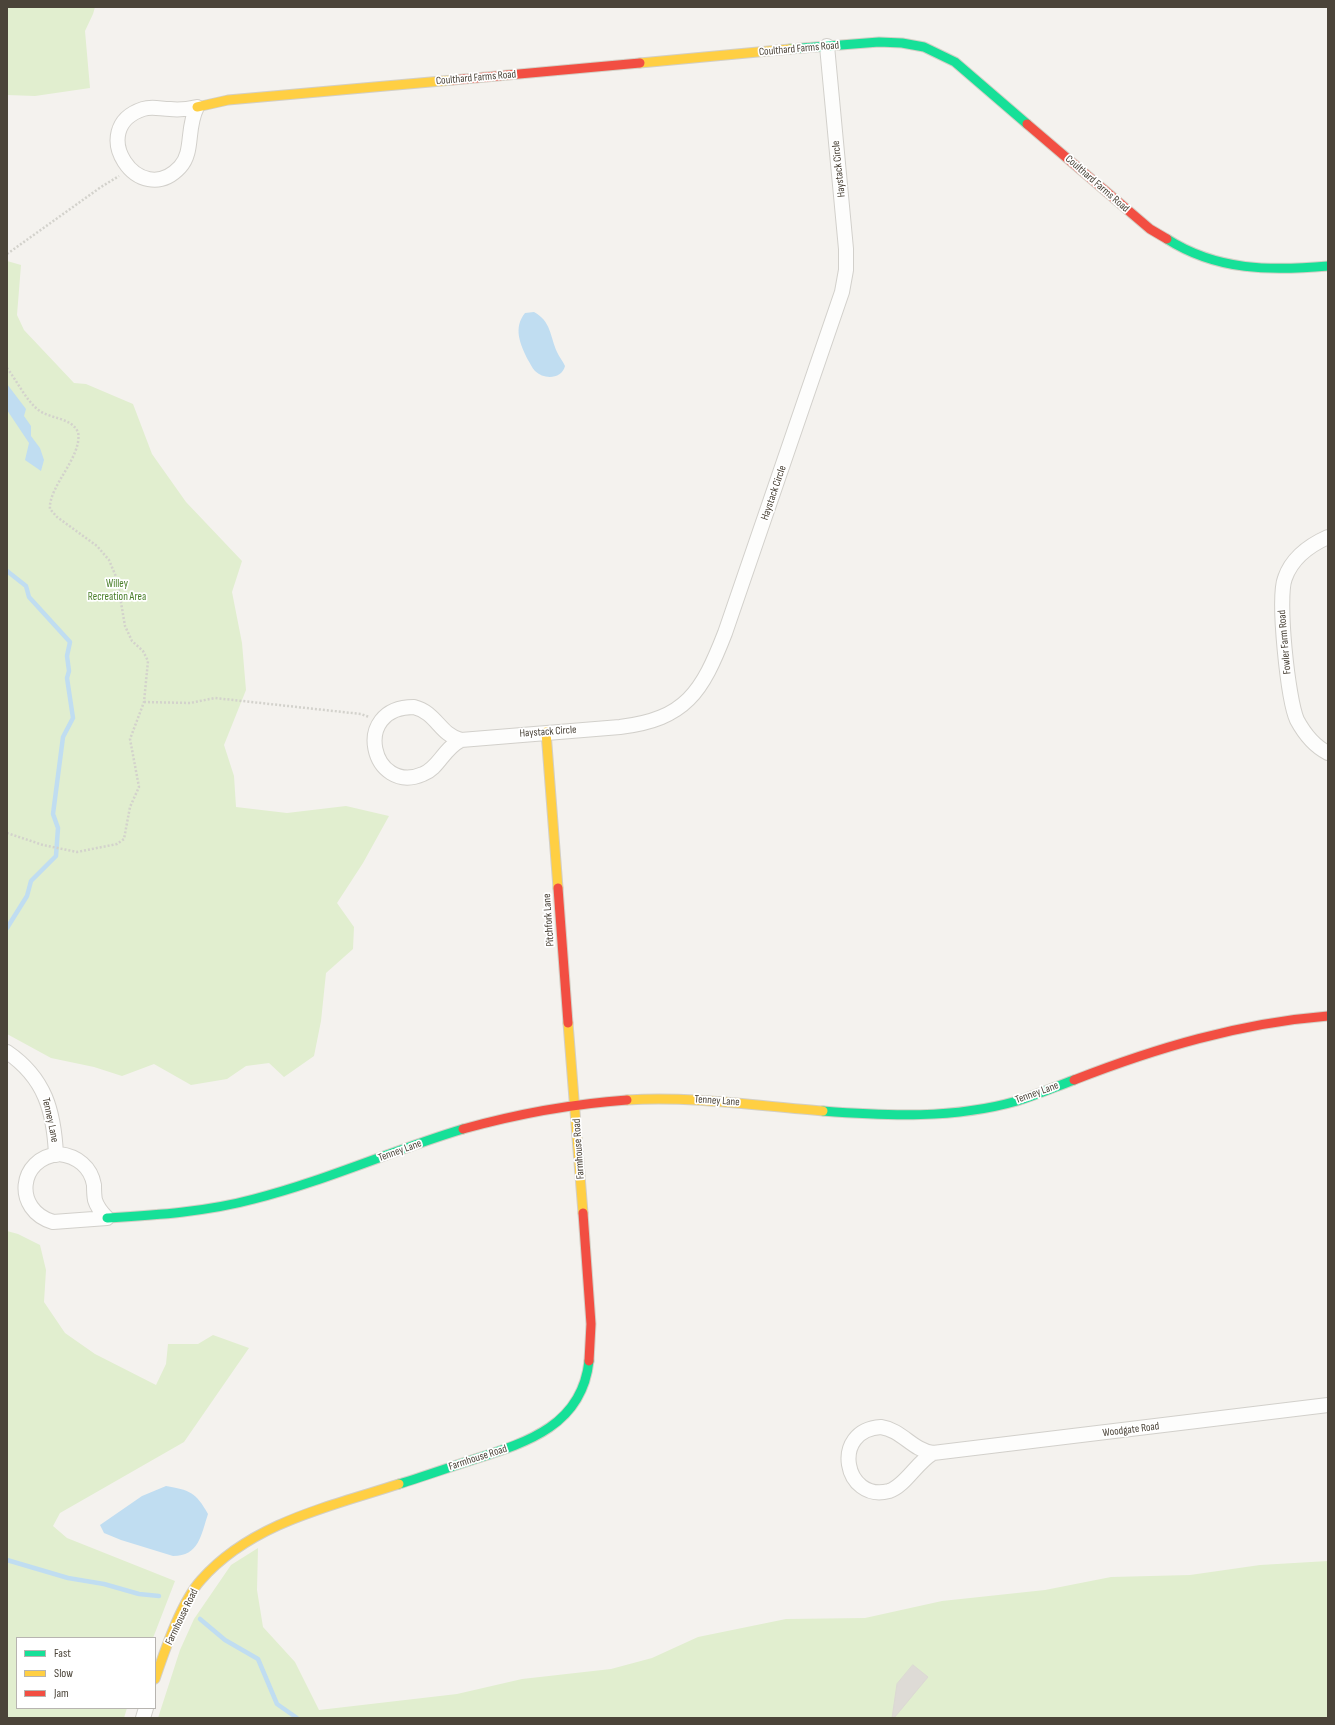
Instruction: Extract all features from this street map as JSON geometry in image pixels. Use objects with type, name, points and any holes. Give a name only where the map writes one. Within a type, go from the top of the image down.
[{"type":"street","name":"Coulthard Farms Road","points":[[130,170],[121,159],[118,146],[119,133],[130,116],[149,108],[177,109],[197,107],[228,100],[894,41],[922,45],[945,55],[1150,229],[1194,255],[1224,265],[1257,270],[1328,266]]},
{"type":"street","name":"Haystack Circle","points":[[461,740],[634,726],[670,714],[679,708],[699,689],[719,648],[839,305],[844,282],[846,249],[827,46]]},
{"type":"street","points":[[130,170],[141,177],[155,179],[168,176],[179,168],[187,157],[191,123],[197,107]]},
{"type":"street","name":"Fowler Farm Road","points":[[1328,537],[1316,542],[1296,560],[1285,578],[1282,606],[1288,675],[1294,712],[1297,720],[1312,741],[1328,753]]},
{"type":"street","points":[[414,707],[431,715],[446,733],[461,740],[447,750],[437,764],[428,772],[416,776],[404,777],[387,770],[376,755],[374,737],[379,724],[385,716],[396,710],[414,707]]},
{"type":"street","name":"Pitchfork Lane","points":[[546,732],[575,1105]]},
{"type":"street","name":"Tenney Lane","points":[[107,1218],[98,1207],[95,1200],[92,1178],[85,1166],[74,1157],[56,1155],[39,1161],[34,1166],[27,1178],[25,1192],[34,1212],[46,1220],[53,1222],[168,1214],[228,1206],[247,1201],[313,1182],[407,1148],[477,1125],[502,1118],[575,1105],[641,1098],[672,1098],[748,1103],[854,1114],[902,1117],[953,1114],[998,1106],[1016,1101],[1135,1057],[1192,1039],[1256,1025],[1328,1016]]},
{"type":"street","name":"Tenney Lane","points":[[7,1052],[25,1066],[45,1095],[55,1133],[56,1155]]},
{"type":"street","name":"Farmhouse Road","points":[[156,1676],[168,1642],[192,1593],[205,1576],[225,1557],[262,1534],[311,1512],[524,1442],[550,1429],[561,1421],[575,1404],[584,1388],[589,1373],[591,1336],[575,1105]]},
{"type":"street","name":"Woodgate Road","points":[[933,1453],[924,1458],[901,1485],[889,1491],[883,1492],[870,1490],[858,1483],[851,1473],[848,1460],[850,1447],[857,1437],[868,1429],[875,1428],[894,1430],[923,1452],[933,1453],[1328,1406]]},
{"type":"path","points":[[7,254],[101,187],[130,170]]},
{"type":"path","points":[[7,368],[36,409],[48,415],[68,421],[78,432],[77,447],[50,504],[51,511],[97,546],[112,566],[119,587],[125,626],[132,641],[143,652],[148,661],[144,702],[130,739],[139,787],[130,807],[124,839],[117,844],[76,852],[43,845],[7,833]]},
{"type":"path","points":[[144,702],[190,703],[215,698],[361,714],[379,724]]},
{"type":"green space","points":[[7,7],[95,7],[85,31],[90,88],[35,96],[7,95]]},
{"type":"green space","name":"Willey Recreation Area","points":[[7,261],[21,265],[17,315],[24,330],[74,383],[86,384],[133,404],[152,454],[186,502],[242,561],[232,592],[242,643],[246,690],[224,745],[234,776],[236,807],[287,813],[346,806],[389,816],[363,863],[337,903],[354,927],[353,949],[326,973],[321,1021],[314,1056],[284,1077],[269,1063],[246,1066],[227,1079],[191,1085],[154,1064],[122,1076],[94,1067],[51,1058],[7,1034]]},
{"type":"green space","points":[[7,1231],[18,1234],[40,1245],[46,1270],[44,1302],[65,1333],[95,1354],[156,1385],[166,1364],[168,1344],[198,1344],[213,1335],[249,1348],[184,1442],[60,1513],[53,1526],[67,1538],[175,1581],[153,1637],[16,1637],[16,1709],[127,1709],[124,1718],[7,1718]]},
{"type":"green space","points":[[258,1548],[257,1590],[263,1627],[295,1662],[319,1710],[457,1694],[522,1679],[611,1669],[652,1658],[698,1637],[786,1619],[865,1618],[942,1601],[1045,1590],[1111,1577],[1190,1575],[1260,1565],[1328,1561],[1328,1718],[158,1718],[180,1650],[194,1619],[231,1565]]},
{"type":"water","points":[[534,312],[547,324],[557,352],[565,366],[557,376],[543,376],[535,371],[522,348],[519,336],[519,324],[525,313]]},
{"type":"water","points":[[7,384],[26,409],[24,416],[31,426],[31,436],[40,448],[44,460],[41,471],[25,460],[29,443],[7,410]]},
{"type":"water","points":[[166,1486],[191,1493],[200,1501],[208,1514],[201,1537],[194,1548],[182,1555],[173,1556],[121,1540],[104,1533],[100,1525],[142,1496]]},
{"type":"building","points":[[913,1665],[928,1677],[894,1718],[892,1718],[897,1684]]},
{"type":"waterway","points":[[7,571],[26,586],[29,597],[70,642],[67,656],[69,671],[67,678],[73,718],[63,737],[53,814],[58,828],[56,856],[31,881],[27,896],[7,928]]},
{"type":"waterway","points":[[7,1560],[68,1578],[104,1584],[139,1594],[159,1596]]},
{"type":"waterway","points":[[200,1619],[225,1640],[258,1659],[277,1704],[297,1718]]},
{"type":"traffic: fast","points":[[790,49],[879,42],[902,43],[924,47],[955,62],[1027,124]]},
{"type":"traffic: fast","points":[[1167,239],[1186,250],[1225,263],[1265,268],[1307,268],[1328,266]]},
{"type":"traffic: fast","points":[[823,1111],[896,1115],[920,1115],[969,1111],[1017,1101],[1074,1080]]},
{"type":"traffic: fast","points":[[107,1218],[199,1210],[254,1199],[307,1183],[463,1129]]},
{"type":"traffic: fast","points":[[399,1484],[514,1446],[549,1428],[564,1416],[576,1401],[584,1383],[589,1361]]},
{"type":"traffic: slow","points":[[640,63],[790,49]]},
{"type":"traffic: slow","points":[[197,107],[228,100],[453,80]]},
{"type":"traffic: slow","points":[[546,732],[558,888]]},
{"type":"traffic: slow","points":[[568,1023],[583,1213]]},
{"type":"traffic: slow","points":[[627,1100],[701,1100],[823,1111]]},
{"type":"traffic: slow","points":[[156,1676],[180,1613],[194,1589],[221,1560],[243,1544],[268,1530],[293,1519],[399,1484]]},
{"type":"traffic: jam","points":[[453,80],[640,63]]},
{"type":"traffic: jam","points":[[1027,124],[1150,229],[1167,239]]},
{"type":"traffic: jam","points":[[558,888],[568,1023]]},
{"type":"traffic: jam","points":[[1074,1080],[1136,1057],[1199,1039],[1263,1024],[1328,1016]]},
{"type":"traffic: jam","points":[[463,1129],[544,1110],[627,1100]]},
{"type":"traffic: jam","points":[[583,1213],[591,1324],[589,1361]]}]
